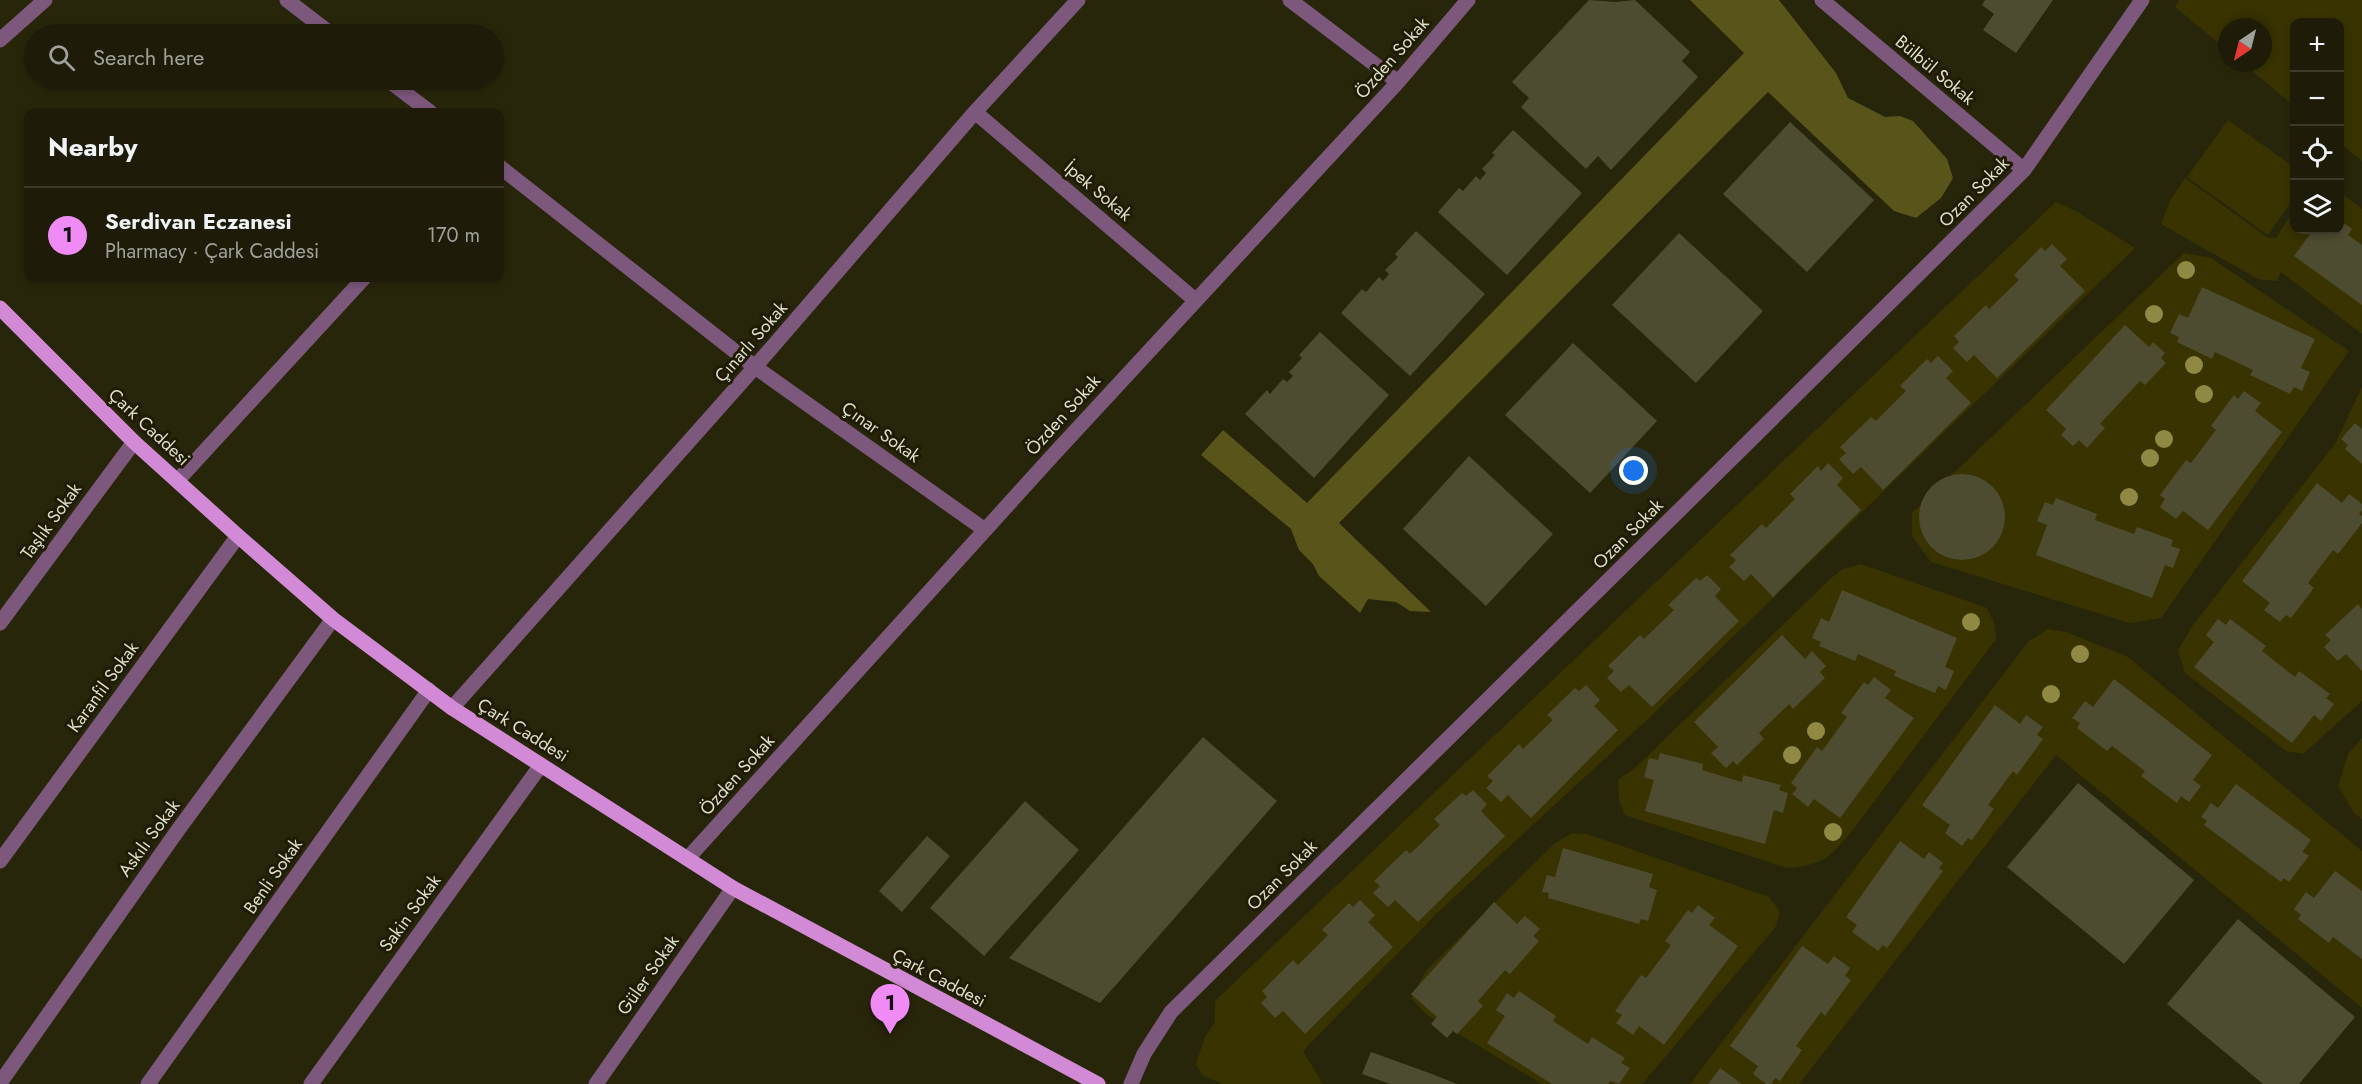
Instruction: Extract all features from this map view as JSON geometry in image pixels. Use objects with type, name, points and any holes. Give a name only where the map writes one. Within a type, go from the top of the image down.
[{"type":"main road","name":"Çark Caddesi","points":[[0,308],[134,442],[238,537],[333,619],[452,708],[733,888],[1098,1084]]},
{"type":"street","points":[[0,40],[45,0]]},
{"type":"street","points":[[287,0],[318,24]]},
{"type":"street","name":"Çınarlı Sokak","points":[[452,708],[755,367],[975,112],[1078,0]]},
{"type":"street","points":[[1290,0],[1398,82]]},
{"type":"street","name":"Özden Sokak","points":[[688,858],[1195,300],[1398,82],[1468,0]]},
{"type":"street","name":"Bülbül Sokak","points":[[1822,0],[2024,170]]},
{"type":"street","name":"Ozan Sokak","points":[[1131,1084],[1144,1054],[1171,1012],[2024,170],[2142,0]]},
{"type":"street","points":[[401,90],[425,108]]},
{"type":"street","name":"İpek Sokak","points":[[975,112],[1195,300]]},
{"type":"street","name":"Çınar Sokak","points":[[504,170],[755,367],[985,530]]},
{"type":"street","points":[[178,480],[360,282]]},
{"type":"street","name":"Taşlık Sokak","points":[[0,623],[134,442]]},
{"type":"street","name":"Karanfil Sokak","points":[[0,861],[238,537]]},
{"type":"street","name":"Askılı Sokak","points":[[0,1083],[178,830],[333,619]]},
{"type":"street","name":"Benli Sokak","points":[[148,1084],[429,690]]},
{"type":"street","name":"Sakin Sokak","points":[[311,1084],[541,765]]},
{"type":"street","name":"Güler Sokak","points":[[596,1084],[733,888]]},
{"type":"shaded area","points":[[1690,0],[1779,0],[1836,73],[1848,98],[1885,117],[1900,116],[1913,121],[1947,159],[1953,178],[1941,198],[1916,218],[1894,211],[1768,92],[1339,523],[1431,612],[1410,611],[1396,602],[1368,599],[1360,613],[1319,576],[1313,564],[1299,550],[1291,529],[1201,455],[1223,430],[1307,503],[1744,53]]},
{"type":"shaded area","points":[[2179,0],[2362,0],[2362,161],[2344,146],[2344,18],[2290,18],[2290,103],[2254,72],[2272,72],[2272,18],[2218,18],[2218,43],[2175,7]]},
{"type":"shaded area","points":[[2228,120],[2290,164],[2290,204],[2268,235],[2187,177]]},
{"type":"shaded area","points":[[2185,178],[2267,237],[2276,238],[2290,216],[2290,234],[2344,234],[2344,195],[2362,209],[2362,334],[2281,272],[2277,281],[2258,279],[2161,224],[2170,201]]},
{"type":"shaded area","points":[[2056,202],[2076,211],[2135,248],[1649,718],[1437,913],[1303,1051],[1323,1084],[1223,1084],[1203,1076],[1196,1064],[1205,1037],[1215,1022],[1215,1001]]},
{"type":"shaded area","points":[[2184,253],[2211,258],[2349,351],[2161,618],[2130,623],[1931,562],[1912,536],[1912,513]]},
{"type":"shaded area","points":[[2362,387],[2362,701],[2303,754],[2286,751],[2185,673],[2178,650],[2193,625],[2335,444]]},
{"type":"shaded area","points":[[1861,564],[1987,608],[1994,623],[1996,639],[1837,848],[1818,862],[1787,868],[1625,815],[1619,800],[1618,780],[1636,767],[1830,579],[1843,569]]},
{"type":"shaded area","points":[[2048,629],[2066,632],[2128,657],[2362,851],[2362,1008],[2056,755],[1799,1084],[1690,1084],[2028,642]]},
{"type":"shaded area","points":[[2362,738],[2362,819],[2354,813],[2338,786],[2348,754]]},
{"type":"shaded area","points":[[1572,833],[1587,834],[1769,897],[1780,912],[1775,928],[1642,1084],[1542,1084],[1427,1015],[1411,998],[1426,971],[1554,844]]},
{"type":"building","points":[[1589,0],[1616,2],[1635,0],[1690,52],[1682,61],[1698,77],[1611,170],[1598,156],[1586,169],[1521,107],[1529,98],[1512,82]]},
{"type":"building","points":[[1985,0],[2053,0],[2016,53],[1983,30],[1994,14],[1982,5]]},
{"type":"building","points":[[1790,122],[1874,200],[1807,272],[1723,194]]},
{"type":"building","points":[[1513,130],[1582,193],[1507,275],[1438,212],[1459,188],[1463,191],[1476,176],[1480,180],[1486,173],[1482,169],[1495,155],[1492,153]]},
{"type":"building","points":[[2344,223],[2352,229],[2348,235],[2362,245],[2362,305],[2294,256],[2310,234],[2344,234]]},
{"type":"building","points":[[1416,231],[1485,294],[1410,376],[1341,313],[1362,289],[1366,292],[1379,277],[1383,281],[1389,274],[1385,270],[1398,257],[1395,254]]},
{"type":"building","points":[[1679,233],[1763,311],[1696,383],[1612,305]]},
{"type":"building","points":[[2052,244],[2067,259],[2060,266],[2085,291],[1997,378],[1974,355],[1967,362],[1953,348],[1959,342],[1954,336],[1986,305],[1989,309],[2019,280],[2014,275],[2041,247],[2045,251]]},
{"type":"building","points":[[2202,287],[2315,339],[2301,368],[2310,372],[2302,391],[2294,387],[2290,394],[2250,375],[2253,370],[2215,352],[2212,359],[2177,342],[2179,337],[2170,333],[2179,314],[2188,318]]},
{"type":"building","points":[[2125,325],[2149,347],[2153,342],[2165,353],[2161,358],[2166,363],[2145,385],[2140,381],[2100,424],[2105,428],[2087,448],[2079,440],[2073,446],[2061,435],[2066,429],[2046,410]]},
{"type":"building","points":[[1320,332],[1389,395],[1314,478],[1245,414],[1267,390],[1270,394],[1283,379],[1287,382],[1293,376],[1289,372],[1302,358],[1299,355]]},
{"type":"building","points":[[1573,343],[1657,421],[1590,493],[1505,415]]},
{"type":"building","points":[[1938,356],[1953,371],[1946,378],[1971,403],[1883,490],[1861,467],[1853,474],[1839,459],[1846,453],[1840,447],[1871,417],[1876,421],[1906,391],[1900,386],[1927,359],[1931,363]]},
{"type":"building","points":[[2244,391],[2261,403],[2255,411],[2282,432],[2208,530],[2183,511],[2176,519],[2160,507],[2165,499],[2160,495],[2186,460],[2191,463],[2216,430],[2211,426],[2234,395],[2238,399]]},
{"type":"building","points":[[2355,423],[2362,429],[2362,464],[2345,449],[2348,445],[2341,439]]},
{"type":"building","points":[[1469,456],[1553,534],[1486,606],[1403,529]]},
{"type":"building","points":[[1828,463],[1843,478],[1837,485],[1861,510],[1773,597],[1751,574],[1744,581],[1729,567],[1736,560],[1730,555],[1762,524],[1766,528],[1795,499],[1790,494],[1818,466],[1821,471]]},
{"type":"building","points":[[1962,474],[1979,477],[1993,486],[2002,500],[2005,517],[2002,534],[1993,548],[1979,557],[1962,560],[1945,557],[1931,548],[1922,534],[1919,517],[1922,500],[1931,486],[1945,477]]},
{"type":"building","points":[[2317,483],[2342,503],[2349,494],[2362,504],[2359,514],[2362,516],[2362,523],[2338,554],[2333,550],[2308,583],[2314,588],[2291,618],[2286,615],[2280,622],[2264,610],[2270,603],[2242,581]]},
{"type":"building","points":[[2056,498],[2097,514],[2095,520],[2134,534],[2137,527],[2173,540],[2171,546],[2180,549],[2173,568],[2165,565],[2152,598],[2036,555],[2047,525],[2037,521],[2045,502],[2053,505]]},
{"type":"building","points":[[1707,575],[1721,589],[1715,596],[1739,621],[1652,707],[1629,685],[1621,692],[1607,678],[1614,671],[1608,666],[1640,635],[1644,639],[1674,610],[1668,605],[1696,578],[1700,581]]},
{"type":"building","points":[[1842,590],[1957,638],[1945,667],[1954,671],[1946,690],[1938,686],[1935,693],[1894,676],[1896,671],[1858,654],[1855,661],[1819,646],[1821,642],[1812,638],[1821,618],[1829,622]]},
{"type":"building","points":[[2358,604],[2362,609],[2362,671],[2346,654],[2338,661],[2324,647],[2331,640],[2325,635]]},
{"type":"building","points":[[2218,619],[2226,625],[2230,619],[2266,646],[2262,651],[2295,677],[2299,671],[2330,694],[2326,698],[2334,704],[2321,721],[2314,715],[2292,743],[2194,667],[2214,642],[2206,635]]},
{"type":"building","points":[[1782,635],[1805,659],[1812,651],[1826,666],[1820,672],[1825,678],[1793,709],[1789,704],[1759,733],[1764,739],[1737,765],[1733,761],[1726,768],[1711,753],[1718,747],[1694,722]]},
{"type":"building","points":[[1874,677],[1891,690],[1885,698],[1914,718],[1840,818],[1814,799],[1808,807],[1792,794],[1797,788],[1791,783],[1817,747],[1822,751],[1847,717],[1841,713],[1864,682],[1868,685]]},
{"type":"building","points":[[2114,679],[2212,755],[2193,780],[2201,786],[2189,802],[2181,796],[2177,803],[2141,776],[2145,771],[2112,746],[2107,751],[2077,728],[2080,723],[2072,718],[2085,701],[2093,707]]},
{"type":"building","points":[[1586,685],[1600,700],[1594,706],[1618,730],[1531,818],[1508,795],[1501,802],[1486,788],[1493,781],[1487,776],[1519,744],[1523,749],[1553,720],[1547,715],[1575,688],[1579,691]]},
{"type":"building","points":[[1995,705],[2020,724],[2026,715],[2043,727],[2037,735],[2043,739],[2017,775],[2013,771],[1988,805],[1994,809],[1972,840],[1968,838],[1962,846],[1945,833],[1950,825],[1922,805]]},
{"type":"building","points":[[1203,737],[1277,801],[1100,1003],[1009,958]]},
{"type":"building","points":[[1660,753],[1703,764],[1702,770],[1742,782],[1743,775],[1781,785],[1779,790],[1788,793],[1783,813],[1774,810],[1765,844],[1645,811],[1654,780],[1644,777],[1649,758],[1658,760]]},
{"type":"building","points":[[2078,783],[2194,880],[2124,964],[2007,867]]},
{"type":"building","points":[[2236,784],[2311,840],[2302,852],[2309,856],[2289,882],[2284,878],[2281,882],[2204,825],[2207,821],[2201,817],[2211,803],[2218,808]]},
{"type":"building","points":[[1473,790],[1487,804],[1481,811],[1505,836],[1418,922],[1395,900],[1388,907],[1373,893],[1380,886],[1374,881],[1406,850],[1410,854],[1440,825],[1434,819],[1462,793],[1466,796]]},
{"type":"building","points":[[1025,801],[1079,850],[984,956],[930,908]]},
{"type":"building","points":[[927,836],[950,856],[902,912],[879,891]]},
{"type":"building","points":[[1900,841],[1924,859],[1929,852],[1943,863],[1939,868],[1943,871],[1887,948],[1883,945],[1878,951],[1852,932],[1857,925],[1846,917]]},
{"type":"building","points":[[1563,848],[1653,874],[1649,887],[1657,890],[1648,921],[1641,919],[1639,924],[1548,898],[1549,893],[1542,892],[1547,875],[1555,877]]},
{"type":"building","points":[[2335,871],[2362,891],[2362,959],[2333,937],[2329,943],[2298,919],[2301,915],[2294,909],[2306,892],[2314,898]]},
{"type":"building","points":[[1360,900],[1375,915],[1368,922],[1393,947],[1305,1034],[1283,1011],[1275,1018],[1261,1003],[1267,997],[1262,991],[1293,960],[1298,965],[1328,935],[1322,930],[1349,903],[1353,907]]},
{"type":"building","points":[[1494,902],[1517,924],[1525,916],[1540,929],[1533,936],[1539,941],[1510,974],[1505,970],[1478,1001],[1483,1006],[1457,1034],[1453,1031],[1447,1038],[1431,1024],[1437,1017],[1411,994]]},
{"type":"building","points":[[1698,905],[1715,918],[1709,925],[1738,946],[1664,1045],[1639,1026],[1633,1035],[1616,1023],[1622,1015],[1615,1011],[1641,975],[1646,978],[1671,945],[1665,941],[1688,910],[1692,913]]},
{"type":"building","points":[[2238,919],[2355,1017],[2299,1084],[2263,1084],[2167,1004]]},
{"type":"building","points":[[1802,946],[1828,964],[1834,956],[1850,968],[1845,976],[1851,980],[1825,1016],[1821,1012],[1796,1046],[1802,1050],[1780,1081],[1775,1078],[1771,1084],[1766,1084],[1753,1074],[1758,1066],[1730,1046]]},
{"type":"building","points":[[1519,991],[1556,1016],[1553,1021],[1588,1044],[1592,1037],[1625,1058],[1621,1063],[1630,1068],[1619,1084],[1610,1081],[1608,1084],[1552,1084],[1487,1043],[1505,1016],[1496,1010],[1507,993],[1514,998]]},
{"type":"building","points":[[1371,1052],[1457,1084],[1390,1084],[1362,1074]]},
{"type":"building","points":[[1720,1068],[1742,1084],[1708,1084]]},
{"type":"place","name":"Serdivan Eczanesi","points":[[890,1034]]}]
